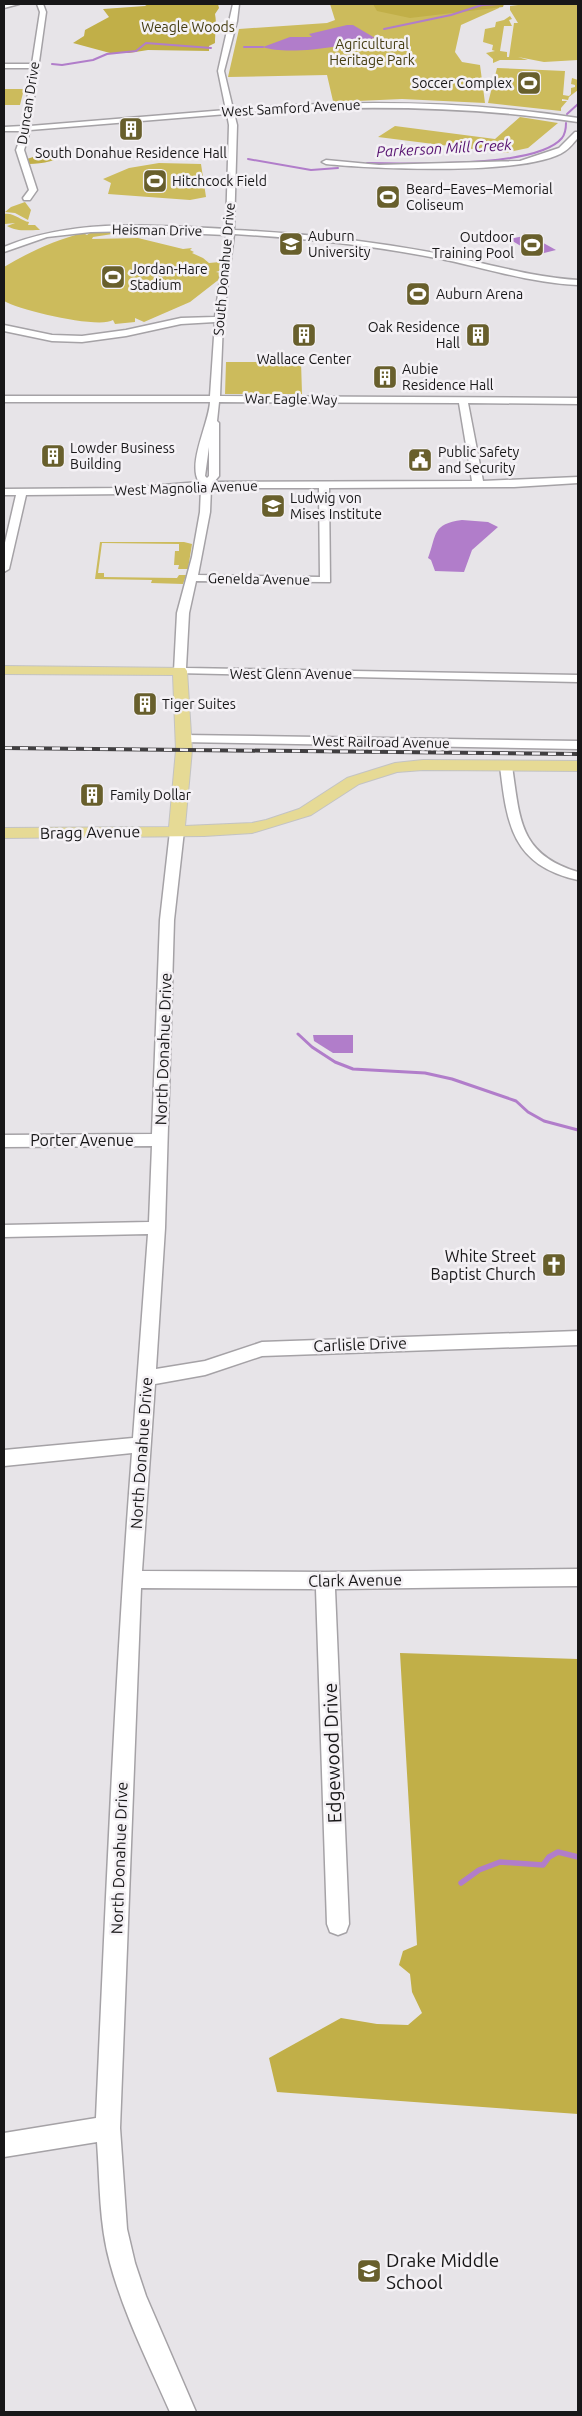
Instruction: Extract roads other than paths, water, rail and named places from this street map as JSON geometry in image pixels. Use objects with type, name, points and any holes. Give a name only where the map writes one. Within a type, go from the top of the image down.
[{"type":"main road","name":"West Glenn Avenue","points":[[4,670],[180,671]]},
{"type":"main road","name":"North Donahue Drive","points":[[177,831],[184,739],[180,671]]},
{"type":"main road","name":"Bragg Avenue","points":[[4,833],[234,830],[270,824],[305,812],[353,781],[395,768],[423,765],[578,766]]},
{"type":"street","points":[[4,6],[16,4]]},
{"type":"street","name":"Duncan Drive","points":[[27,198],[34,191],[21,158],[20,150],[26,129],[43,12],[40,4]]},
{"type":"street","name":"South Donahue Drive","points":[[206,485],[214,476],[216,432],[213,416],[219,319],[230,231],[234,125],[221,71],[234,22],[236,4]]},
{"type":"street","points":[[4,66],[34,66]]},
{"type":"street","name":"West Samford Avenue","points":[[4,129],[26,129],[230,111],[408,104],[498,109],[578,120]]},
{"type":"street","points":[[326,162],[379,167],[520,163],[551,155],[562,150],[578,134]]},
{"type":"street","name":"Heisman Drive","points":[[4,250],[35,237],[55,233],[138,228],[230,231],[281,235],[400,250],[536,279],[578,283]]},
{"type":"street","points":[[4,328],[52,338],[82,339],[126,333],[181,321],[219,319]]},
{"type":"street","points":[[174,398],[202,405],[213,416]]},
{"type":"street","name":"War Eagle Way","points":[[4,399],[215,398],[578,401]]},
{"type":"street","points":[[463,401],[478,484]]},
{"type":"street","name":"West Magnolia Avenue","points":[[4,492],[127,491],[166,486],[206,485],[478,484],[578,480]]},
{"type":"street","name":"North Donahue Drive","points":[[180,671],[182,619],[204,525],[206,485]]},
{"type":"street","name":"Genelda Avenue","points":[[192,578],[326,580],[324,485]]},
{"type":"street","points":[[4,569],[22,492]]},
{"type":"street","name":"West Glenn Avenue","points":[[180,671],[578,679]]},
{"type":"street","name":"West Railroad Avenue","points":[[184,739],[578,745]]},
{"type":"street","points":[[506,766],[512,814],[518,834],[533,856],[562,872],[578,876]]},
{"type":"street","name":"North Donahue Drive","points":[[177,831],[167,920],[157,1228],[132,1579],[108,2128],[115,2229],[122,2263],[134,2298],[183,2412]]},
{"type":"street","name":"Porter Avenue","points":[[4,1141],[160,1140]]},
{"type":"street","points":[[4,1231],[157,1228]]},
{"type":"street","name":"Carlisle Drive","points":[[146,1378],[205,1368],[262,1349],[578,1338]]},
{"type":"street","points":[[4,1458],[141,1445]]},
{"type":"street","name":"Clark Avenue","points":[[132,1579],[325,1581],[578,1577]]},
{"type":"street","name":"Edgewood Drive","points":[[325,1581],[338,1924]]},
{"type":"street","points":[[4,2145],[108,2128]]},
{"type":"waterway","points":[[384,29],[451,15],[482,5],[500,4]]},
{"type":"waterway","points":[[512,4],[520,4]]},
{"type":"waterway","points":[[52,64],[62,65],[93,60],[107,54],[136,51],[146,43],[211,48]]},
{"type":"waterway","points":[[244,47],[263,47]]},
{"type":"waterway","name":"Parkerson Mill Creek","points":[[567,114],[578,104]]},
{"type":"waterway","name":"Parkerson Mill Creek","points":[[367,163],[470,162],[500,160],[526,155],[548,148],[562,138],[566,123]]},
{"type":"waterway","name":"Parkerson Mill Creek","points":[[248,159],[311,170],[338,168]]},
{"type":"waterway","points":[[298,1034],[312,1047],[335,1062],[353,1069],[425,1073],[452,1079],[516,1101],[528,1112],[544,1121],[578,1130]]},
{"type":"waterway","points":[[461,1883],[479,1870],[500,1862],[543,1865],[549,1857],[558,1852],[578,1857]]},
{"type":"railway","points":[[4,748],[578,754]]},
{"type":"place","name":"Soccer Complex","points":[[529,83]]},
{"type":"place","name":"South Donahue Residence Hall","points":[[131,129]]},
{"type":"place","name":"Hitchcock Field","points":[[155,181]]},
{"type":"place","name":"Beard–Eaves–Memorial Coliseum","points":[[388,197]]},
{"type":"place","name":"Auburn University","points":[[291,244]]},
{"type":"place","name":"Outdoor Training Pool","points":[[532,245]]},
{"type":"place","name":"Jordan-Hare Stadium","points":[[113,277]]},
{"type":"place","name":"Auburn Arena","points":[[418,294]]},
{"type":"place","name":"Wallace Center","points":[[304,335]]},
{"type":"place","name":"Oak Residence Hall","points":[[478,335]]},
{"type":"place","name":"Aubie Residence Hall","points":[[385,377]]},
{"type":"place","name":"Lowder Business Building","points":[[53,456]]},
{"type":"place","name":"Public Safety and Security","points":[[420,460]]},
{"type":"place","name":"Ludwig von Mises Institute","points":[[273,506]]},
{"type":"place","name":"Tiger Suites","points":[[145,704]]},
{"type":"place","name":"Family Dollar","points":[[92,795]]},
{"type":"place","name":"White Street Baptist Church","points":[[554,1265]]},
{"type":"place","name":"Drake Middle School","points":[[369,2271]]},
{"type":"park label","name":"Weagle Woods","points":[[188,27]]},
{"type":"park label","name":"Agricultural Heritage Park","points":[[372,52]]}]
